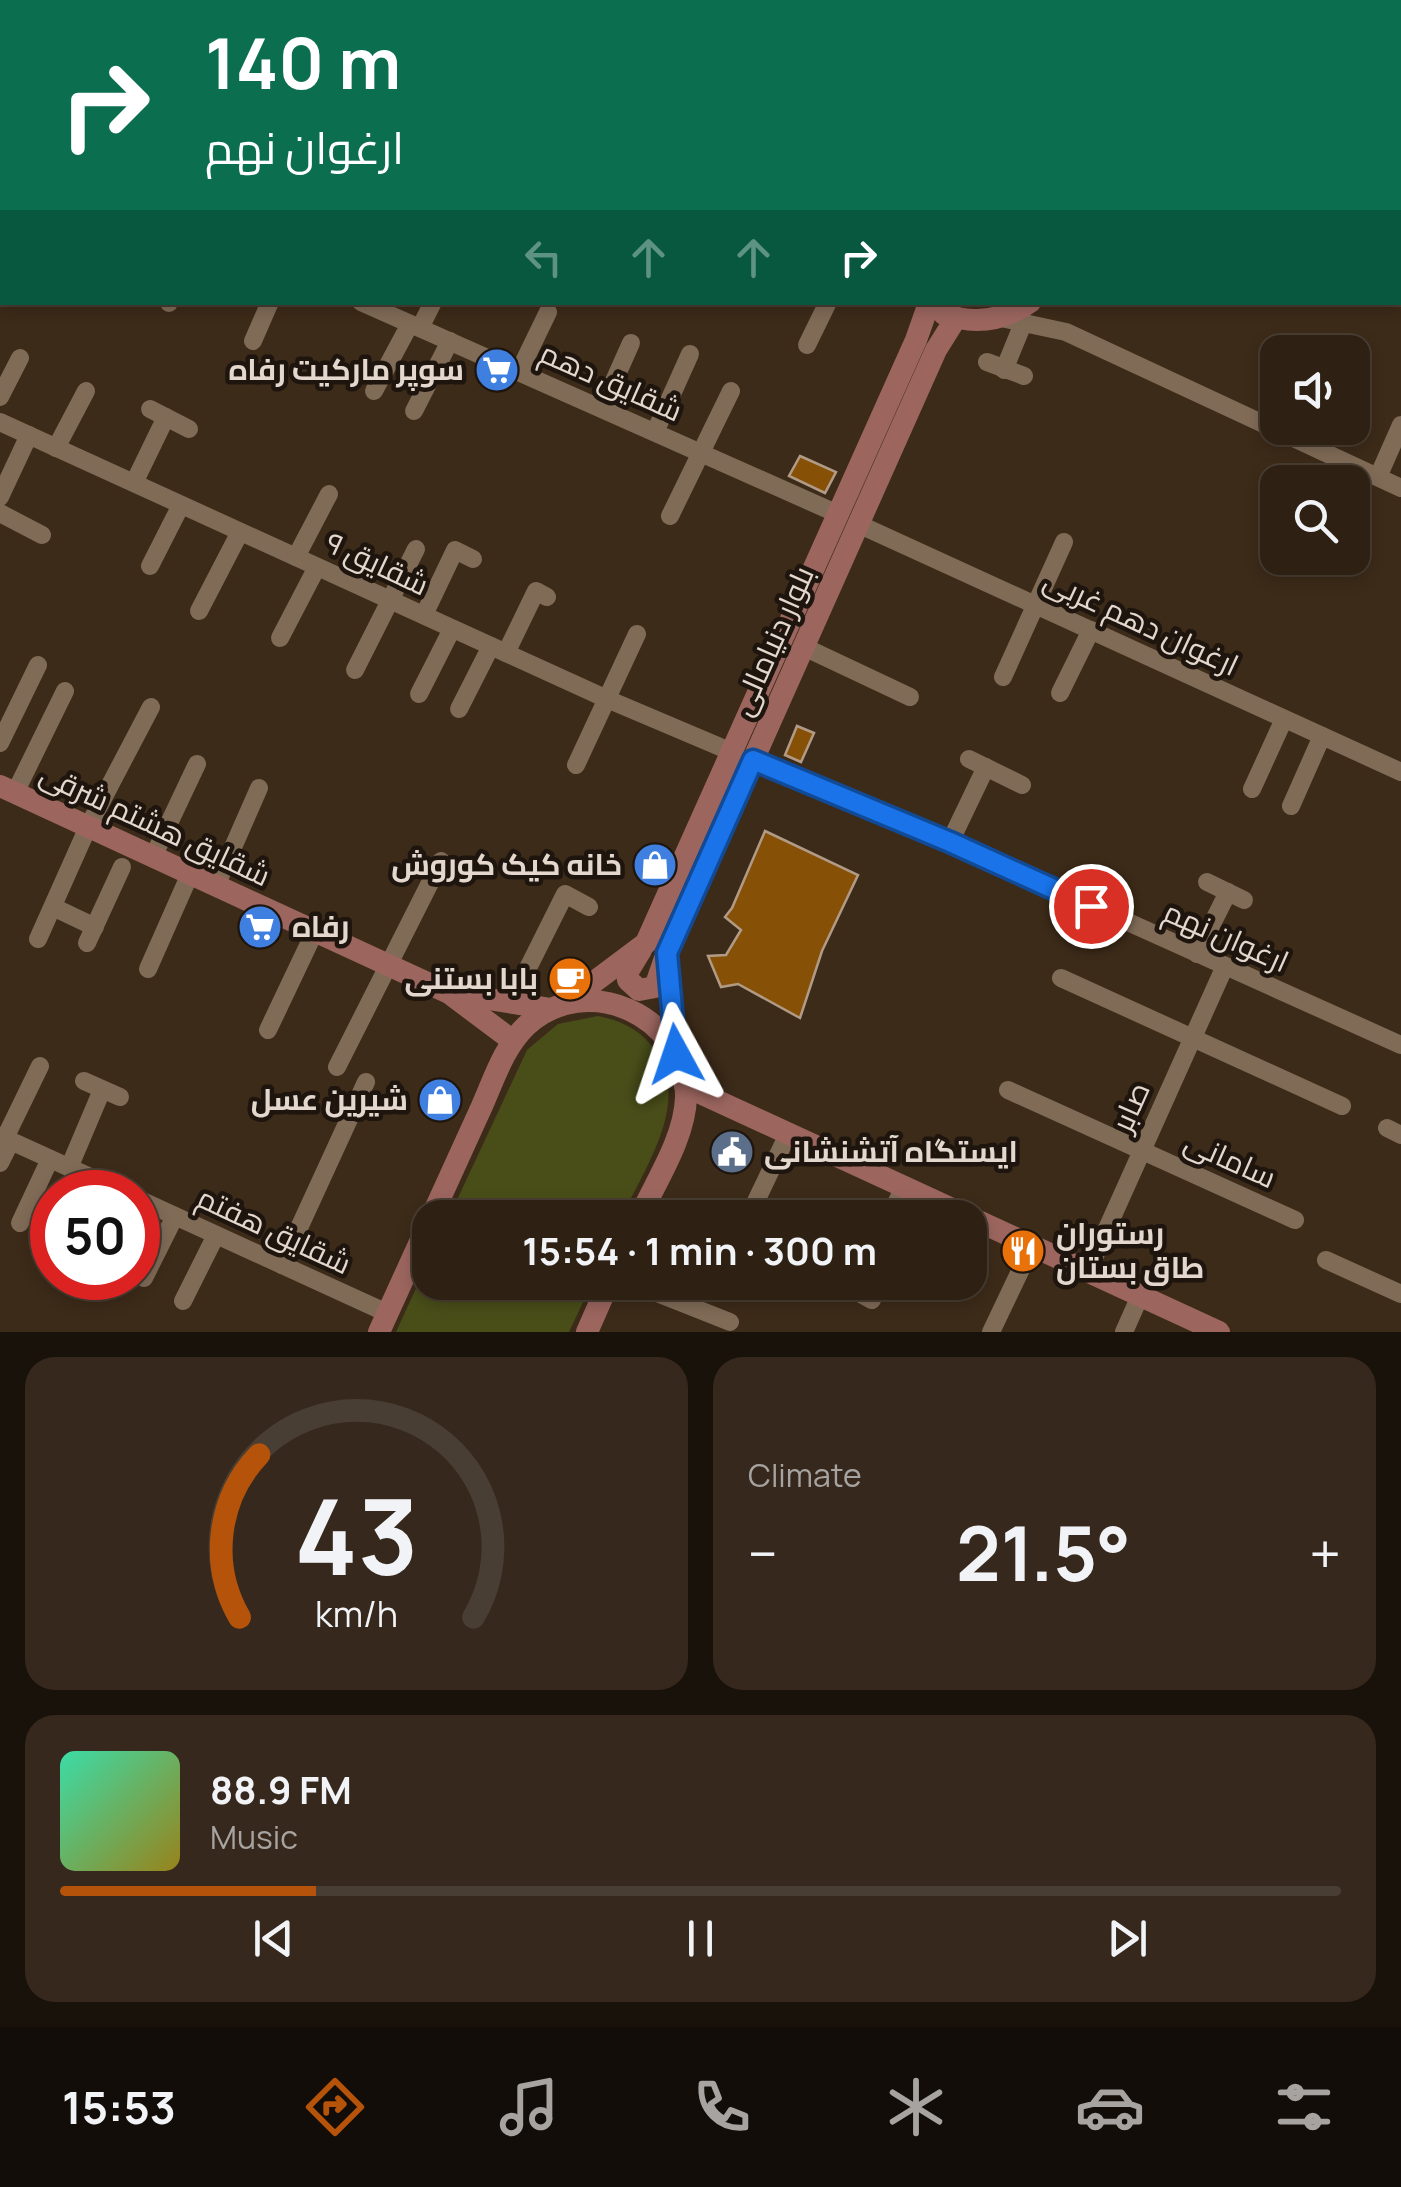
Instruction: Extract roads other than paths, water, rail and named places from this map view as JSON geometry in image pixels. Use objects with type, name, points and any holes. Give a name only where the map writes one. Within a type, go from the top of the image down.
[{"type":"main road","name":"بلوار دنیامالی","points":[[742,756],[804,647],[926,305]]},
{"type":"main road","points":[[928,305],[956,318],[971,320],[1019,314]]},
{"type":"main road","name":"بلوار دنیامالی","points":[[676,1054],[656,948],[848,519],[956,318]]},
{"type":"main road","name":"شقایق هشتم شرقی","points":[[8,790],[449,993],[514,1041]]},
{"type":"main road","name":"بلوار دنیامالی","points":[[514,1041],[537,1018],[656,948]]},
{"type":"main road","name":"شقایق هشتم شرقی","points":[[449,993],[510,1004],[558,1006],[599,1000],[631,1009],[658,1028],[676,1054]]},
{"type":"main road","points":[[440,1200],[514,1041]]},
{"type":"main road","points":[[647,1200],[678,1133],[686,1102],[686,1086],[676,1054]]},
{"type":"main road","points":[[686,1086],[1208,1330]]},
{"type":"main road","points":[[383,1323],[412,1260]]},
{"type":"main road","points":[[586,1332],[601,1300]]},
{"type":"street","points":[[253,341],[269,305]]},
{"type":"street","name":"شقایق دهم","points":[[368,305],[848,519]]},
{"type":"street","points":[[374,392],[431,305]]},
{"type":"street","points":[[806,345],[826,305]]},
{"type":"street","points":[[519,372],[548,312]]},
{"type":"street","points":[[1004,370],[1019,314],[1066,332],[1401,488]]},
{"type":"street","points":[[414,411],[450,342]]},
{"type":"street","points":[[602,408],[632,344]]},
{"type":"street","points":[[655,432],[690,354]]},
{"type":"street","points":[[0,397],[20,358]]},
{"type":"street","points":[[986,362],[1024,376]]},
{"type":"street","points":[[670,516],[731,391]]},
{"type":"street","points":[[56,448],[86,392]]},
{"type":"street","points":[[134,484],[158,413],[189,428]]},
{"type":"street","name":"شقایق ۹","points":[[0,422],[498,650],[742,756]]},
{"type":"street","points":[[1378,477],[1401,425]]},
{"type":"street","points":[[0,497],[29,435]]},
{"type":"street","points":[[296,557],[328,494]]},
{"type":"street","points":[[150,566],[181,505]]},
{"type":"street","points":[[0,513],[42,534]]},
{"type":"street","name":"ارغوان دهم غربی","points":[[848,519],[1401,772]]},
{"type":"street","points":[[200,610],[240,532]]},
{"type":"street","points":[[1003,678],[1064,542]]},
{"type":"street","points":[[354,670],[416,549]]},
{"type":"street","points":[[424,616],[455,550],[473,560]]},
{"type":"street","points":[[280,638],[317,567]]},
{"type":"street","points":[[459,709],[536,591],[547,598]]},
{"type":"street","points":[[419,694],[452,628]]},
{"type":"street","points":[[1060,693],[1091,630]]},
{"type":"street","points":[[576,765],[638,634]]},
{"type":"street","points":[[804,647],[910,697]]},
{"type":"street","points":[[0,743],[38,665]]},
{"type":"street","points":[[8,790],[65,692]]},
{"type":"street","points":[[38,938],[88,827],[151,707]]},
{"type":"street","points":[[1252,788],[1284,719]]},
{"type":"street","points":[[1291,806],[1322,736]]},
{"type":"street","name":"ارغوان نهم","points":[[742,756],[950,842],[1401,1045]]},
{"type":"street","points":[[950,842],[978,763],[1022,785]]},
{"type":"street","points":[[153,856],[197,764]]},
{"type":"street","points":[[216,886],[259,788]]},
{"type":"street","points":[[337,1068],[441,861]]},
{"type":"street","points":[[53,907],[91,935],[122,867]]},
{"type":"street","points":[[148,969],[190,874]]},
{"type":"street","points":[[1197,954],[1236,896],[1207,882]]},
{"type":"street","points":[[510,1004],[565,894],[588,908]]},
{"type":"street","points":[[268,1030],[315,931]]},
{"type":"street","name":"صابر","points":[[1088,1271],[1225,966]]},
{"type":"street","points":[[1061,978],[1342,1106]]},
{"type":"street","points":[[0,1163],[5,1139],[40,1066]]},
{"type":"street","points":[[69,1168],[111,1093],[84,1081]]},
{"type":"street","points":[[282,1265],[366,1082]]},
{"type":"street","name":"سامانی","points":[[1008,1090],[1295,1220]]},
{"type":"street","points":[[757,1200],[788,1134]]},
{"type":"street","points":[[5,1139],[71,1170]]},
{"type":"street","points":[[20,1222],[50,1159]]},
{"type":"street","points":[[897,1200],[904,1187]]},
{"type":"street","name":"شقایق هفتم","points":[[160,1209],[282,1265],[383,1323]]},
{"type":"street","points":[[160,1246],[175,1216]]},
{"type":"street","points":[[183,1301],[216,1235]]},
{"type":"street","points":[[991,1332],[1032,1246]]},
{"type":"street","points":[[1326,1260],[1401,1294]]},
{"type":"street","points":[[1124,1332],[1140,1296]]},
{"type":"street","points":[[674,1300],[730,1322]]},
{"type":"place","name":"سوپر مارکیت رفاه","points":[[497,370]]},
{"type":"place","name":"خانه کیک کوروش","points":[[655,865]]},
{"type":"place","name":"رفاه","points":[[260,927]]},
{"type":"place","name":"بابا بستنی","points":[[570,979]]},
{"type":"place","name":"شیرین عسل","points":[[440,1100]]},
{"type":"place","name":"ایستگاه آتشنشانی","points":[[732,1152]]},
{"type":"place","name":"رستوران طاق بستان","points":[[1023,1251]]}]
